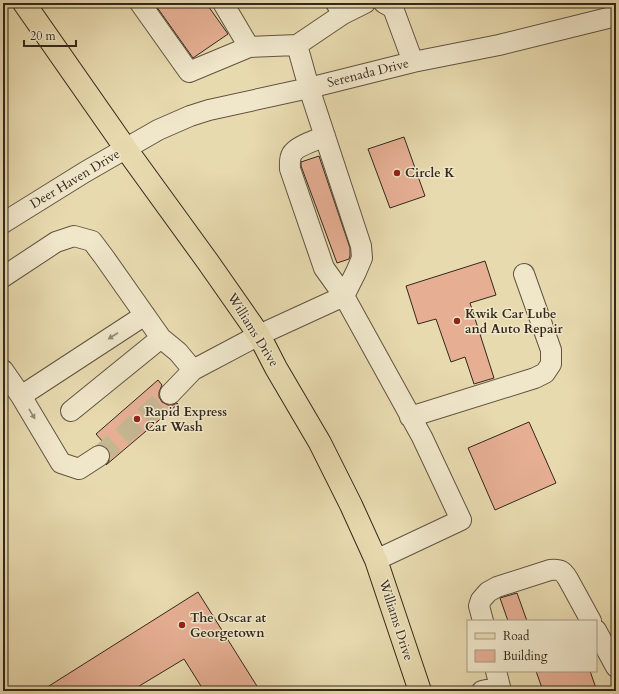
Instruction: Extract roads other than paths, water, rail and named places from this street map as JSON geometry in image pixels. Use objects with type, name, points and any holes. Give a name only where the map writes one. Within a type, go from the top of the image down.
[{"type":"main road","name":"Williams Drive","points":[[24,3],[259,335],[276,368],[320,443],[376,560],[420,691]]},
{"type":"street","points":[[140,3],[189,72],[249,47],[297,45],[340,8],[365,3]]},
{"type":"street","points":[[223,3],[249,47]]},
{"type":"street","points":[[384,3],[393,8],[413,62]]},
{"type":"street","name":"Serenada Drive","points":[[126,149],[158,130],[190,116],[209,110],[309,88],[413,62],[498,45],[616,16]]},
{"type":"street","points":[[170,394],[193,370],[259,335],[344,296],[362,258],[362,246],[309,88],[297,45]]},
{"type":"street","points":[[325,136],[296,149],[290,160],[290,169],[324,268],[344,296],[422,438],[461,520],[376,560]]},
{"type":"street","name":"Deer Haven Drive","points":[[3,223],[85,172],[126,149]]},
{"type":"street","points":[[3,277],[56,242],[74,236],[92,241],[162,338],[178,352],[193,370]]},
{"type":"street","points":[[410,417],[536,378],[545,373],[551,364],[551,350],[524,274]]},
{"type":"street","points":[[21,396],[145,315]]},
{"type":"street","points":[[71,411],[162,338]]},
{"type":"street","points":[[3,370],[21,396],[61,463],[79,469],[99,456]]},
{"type":"street","points":[[483,620],[479,606],[481,600],[488,592],[497,587],[550,570],[558,569],[564,573],[568,579],[590,620]]},
{"type":"street","points":[[597,632],[616,667]]},
{"type":"tunnel","points":[[99,456],[170,394]]},
{"type":"place","name":"Circle K","points":[[397,173]]},
{"type":"place","name":"Kwik Car Lube and Auto Repair","points":[[457,321]]},
{"type":"place","name":"Rapid Express Car Wash","points":[[137,419]]},
{"type":"place","name":"The Oscar at Georgetown","points":[[182,625]]}]
